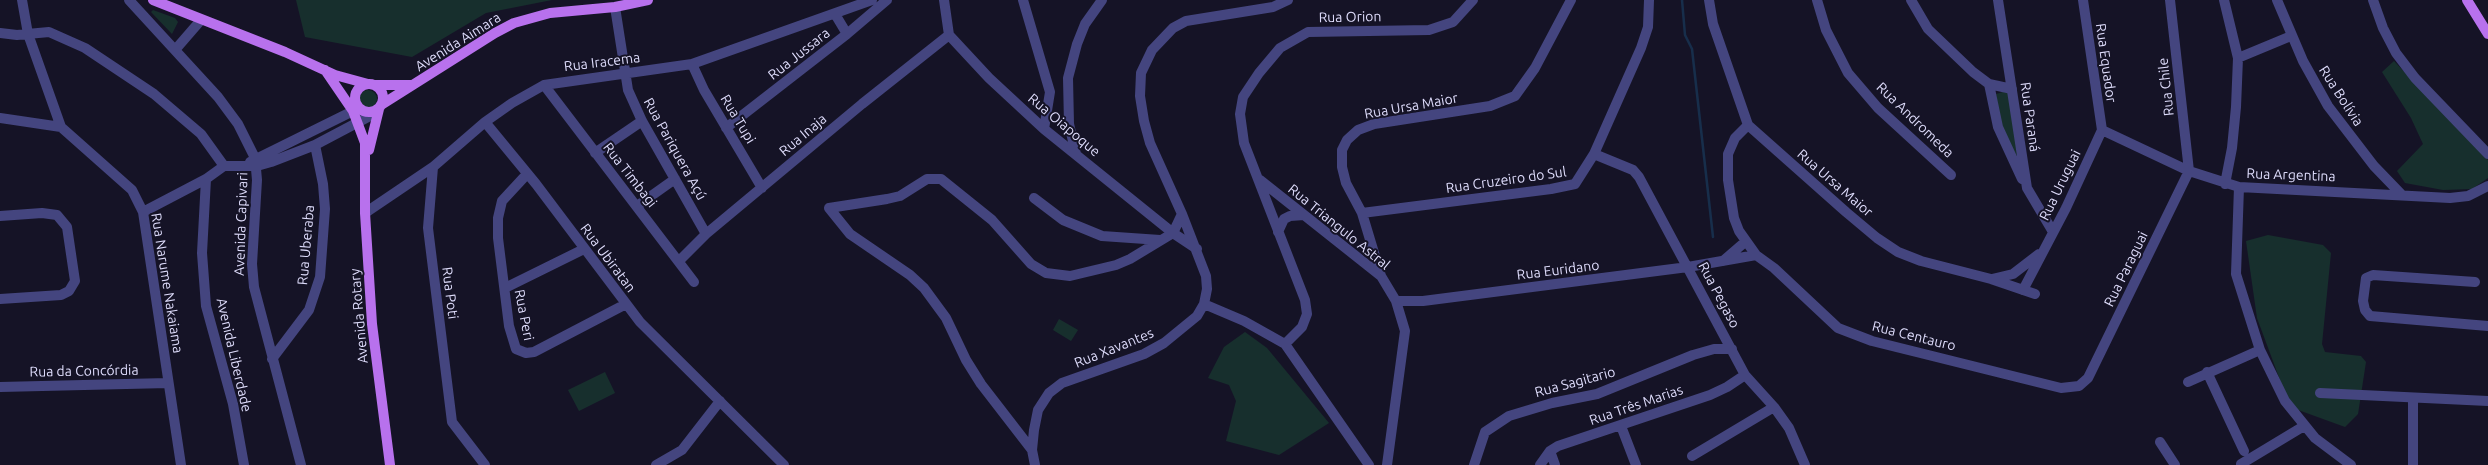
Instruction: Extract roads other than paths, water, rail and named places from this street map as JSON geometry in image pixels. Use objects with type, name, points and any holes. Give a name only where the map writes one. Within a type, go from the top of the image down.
[{"type":"main road","points":[[153,0],[335,75],[371,85],[405,86],[417,84]]},
{"type":"main road","name":"Avenida Aimara","points":[[378,109],[495,33],[514,23],[550,13],[615,6],[648,0]]},
{"type":"main road","points":[[2467,0],[2488,34]]},
{"type":"main road","name":"Avenida Rotary","points":[[325,70],[353,111],[364,136],[367,164],[365,213],[372,324],[390,465]]},
{"type":"main road","points":[[371,85],[381,91],[378,109],[361,110],[356,103],[358,90],[371,85]]},
{"type":"main road","name":"Avenida Rotary","points":[[367,164],[378,109]]},
{"type":"street","name":"Rua Narume Nakaiama","points":[[22,0],[28,34],[62,127],[132,190],[143,212],[181,465]]},
{"type":"street","name":"Avenida Capivari","points":[[129,0],[230,112],[256,162],[252,264],[254,287],[301,465]]},
{"type":"street","name":"Rua Iracema","points":[[365,213],[433,167],[485,122],[517,100],[544,85],[566,80],[624,75],[692,64],[872,0]]},
{"type":"street","name":"Rua Jussara","points":[[726,128],[847,34],[887,0]]},
{"type":"street","points":[[944,0],[949,36]]},
{"type":"street","points":[[1023,0],[1050,92],[1044,129]]},
{"type":"street","name":"Rua Xavantes","points":[[1032,450],[1038,410],[1049,393],[1062,383],[1144,354],[1164,343],[1197,316],[1204,304],[1207,289],[1206,276],[1182,214],[1150,143],[1144,122],[1140,96],[1141,73],[1152,50],[1173,28],[1186,21],[1273,7],[1288,0]]},
{"type":"street","name":"Rua Orion","points":[[1285,344],[1302,327],[1307,314],[1297,276],[1278,232],[1260,180],[1244,143],[1240,114],[1243,97],[1259,73],[1280,48],[1308,32],[1323,30],[1429,30],[1453,22],[1473,0]]},
{"type":"street","name":"Rua Ursa Maior","points":[[1381,276],[1362,214],[1346,183],[1342,167],[1342,150],[1347,140],[1358,130],[1374,124],[1490,106],[1516,96],[1535,68],[1571,0]]},
{"type":"street","name":"Rua Cruzeiro do Sul","points":[[1362,214],[1567,187],[1575,184],[1594,154],[1641,48],[1648,27],[1649,0]]},
{"type":"street","name":"Rua Ursa Maior","points":[[1709,0],[1713,24],[1748,125],[1851,217],[1898,252],[1921,261],[1992,279],[2035,294]]},
{"type":"street","name":"Rua Andromeda","points":[[1817,0],[1826,30],[1848,73],[1878,108],[1951,175]]},
{"type":"street","points":[[1911,0],[1928,29],[1989,84],[2012,89]]},
{"type":"street","name":"Rua Paraná","points":[[1998,0],[2027,188],[2053,232]]},
{"type":"street","name":"Rua Equador","points":[[2083,0],[2102,130]]},
{"type":"street","name":"Rua Chile","points":[[2170,0],[2189,171]]},
{"type":"street","points":[[2224,0],[2238,58],[2236,107],[2232,148],[2225,184]]},
{"type":"street","name":"Rua Bolívia","points":[[2277,0],[2291,36],[2328,106],[2374,166],[2402,195]]},
{"type":"street","points":[[2373,0],[2383,28],[2396,52],[2415,78],[2488,154]]},
{"type":"street","points":[[1076,154],[1069,124],[1067,89],[1077,44],[1098,2]]},
{"type":"street","name":"Rua Pariquera Açú","points":[[615,6],[624,75],[628,90],[642,121],[706,234]]},
{"type":"street","points":[[835,14],[847,34]]},
{"type":"street","points":[[175,50],[201,20]]},
{"type":"street","points":[[0,33],[17,36],[50,32],[64,36],[104,59],[154,94],[201,134],[224,166]]},
{"type":"street","name":"Rua Oiapoque","points":[[949,36],[989,78],[1044,129],[1173,233],[1196,249]]},
{"type":"street","name":"Rua Inaja","points":[[679,261],[706,234],[862,104],[949,36]]},
{"type":"street","points":[[2238,58],[2291,36]]},
{"type":"street","name":"Rua Tupi","points":[[692,64],[726,128],[762,188]]},
{"type":"street","points":[[1989,84],[1998,127],[2027,188]]},
{"type":"street","name":"Rua Timbagi","points":[[544,85],[694,282]]},
{"type":"street","points":[[1050,92],[1067,89]]},
{"type":"street","points":[[143,212],[206,179],[224,166],[256,162],[315,145],[359,122],[378,109]]},
{"type":"street","points":[[256,162],[353,111]]},
{"type":"street","points":[[0,118],[62,127]]},
{"type":"street","points":[[595,153],[642,121]]},
{"type":"street","name":"Rua Ubiratan","points":[[485,122],[527,174],[640,322],[784,465]]},
{"type":"street","name":"Rua Centauro","points":[[1748,125],[1735,138],[1728,154],[1728,173],[1734,218],[1745,242],[1756,255],[1774,268],[1838,328],[1853,335],[2061,388],[2079,386],[2088,378]]},
{"type":"street","name":"Rua Argentina","points":[[2102,130],[2189,171],[2225,184],[2239,187],[2450,198],[2468,196],[2488,186]]},
{"type":"street","name":"Rua Uruguai","points":[[2023,290],[2053,232],[2102,130]]},
{"type":"street","name":"Rua Uberaba","points":[[272,359],[309,310],[320,277],[325,209],[323,184],[315,145]]},
{"type":"street","name":"Rua Pegaso","points":[[1594,154],[1627,167],[1639,177],[1745,375],[1763,397],[1774,407],[1799,448],[1805,465]]},
{"type":"street","name":"Rua Poti","points":[[433,167],[428,228],[452,422],[485,465]]},
{"type":"street","name":"Rua Paraguai","points":[[2088,378],[2189,171]]},
{"type":"street","name":"Rua Peri","points":[[527,174],[508,192],[499,210],[498,238],[513,343],[516,349],[526,353],[534,352],[626,304]]},
{"type":"street","name":"Avenida Liberdade","points":[[206,179],[202,253],[206,306],[233,404],[244,465]]},
{"type":"street","points":[[637,206],[675,179]]},
{"type":"street","points":[[1035,465],[1032,450],[981,384],[966,360],[946,318],[924,288],[910,275],[850,234],[829,208],[893,197],[927,179],[941,179],[992,220],[1031,264],[1056,276],[1070,276],[1116,265],[1130,259],[1173,233],[1182,214]]},
{"type":"street","name":"Rua Triangulo Astral","points":[[1260,180],[1381,276],[1396,301],[1405,331],[1387,465]]},
{"type":"street","points":[[2239,187],[2236,274],[2260,350],[2285,401],[2304,426],[2315,438],[2350,465]]},
{"type":"street","points":[[1034,198],[1064,220],[1102,236],[1160,240]]},
{"type":"street","points":[[0,216],[52,214],[62,221],[67,228],[75,281],[69,291],[61,295],[0,299]]},
{"type":"street","points":[[1278,232],[1284,219],[1290,216],[1304,215]]},
{"type":"street","points":[[1723,261],[1745,242]]},
{"type":"street","points":[[505,288],[584,249]]},
{"type":"street","name":"Rua Uruguai","points":[[1992,279],[2013,274],[2042,251]]},
{"type":"street","name":"Rua Euridano","points":[[1396,301],[1423,301],[1688,267],[1756,255]]},
{"type":"street","points":[[2476,282],[2373,275],[2366,278],[2363,301],[2365,310],[2370,316],[2488,326]]},
{"type":"street","points":[[1204,304],[1244,321],[1285,344],[1369,465]]},
{"type":"street","name":"Rua Sagitario","points":[[1474,465],[1476,452],[1485,432],[1508,416],[1552,403],[1597,394],[1693,355],[1714,349],[1732,349]]},
{"type":"street","points":[[2188,382],[2207,372],[2260,350]]},
{"type":"street","points":[[2207,372],[2244,451]]},
{"type":"street","name":"Rua Três Marias","points":[[1550,451],[1558,446],[1710,395],[1727,387],[1745,375]]},
{"type":"street","name":"Rua da Concórdia","points":[[0,387],[168,383]]},
{"type":"street","points":[[2320,393],[2488,401]]},
{"type":"street","points":[[2413,398],[2413,465]]},
{"type":"street","points":[[656,465],[682,450],[720,401]]},
{"type":"street","points":[[1692,456],[1774,407]]},
{"type":"street","points":[[1621,426],[1636,465]]},
{"type":"street","points":[[2241,464],[2304,426]]},
{"type":"street","points":[[2160,442],[2175,465]]},
{"type":"street","points":[[1540,465],[1550,451]]},
{"type":"street","points":[[1550,451],[1555,465]]},
{"type":"waterway","points":[[1682,0],[1685,35],[1692,49],[1713,237]]}]
